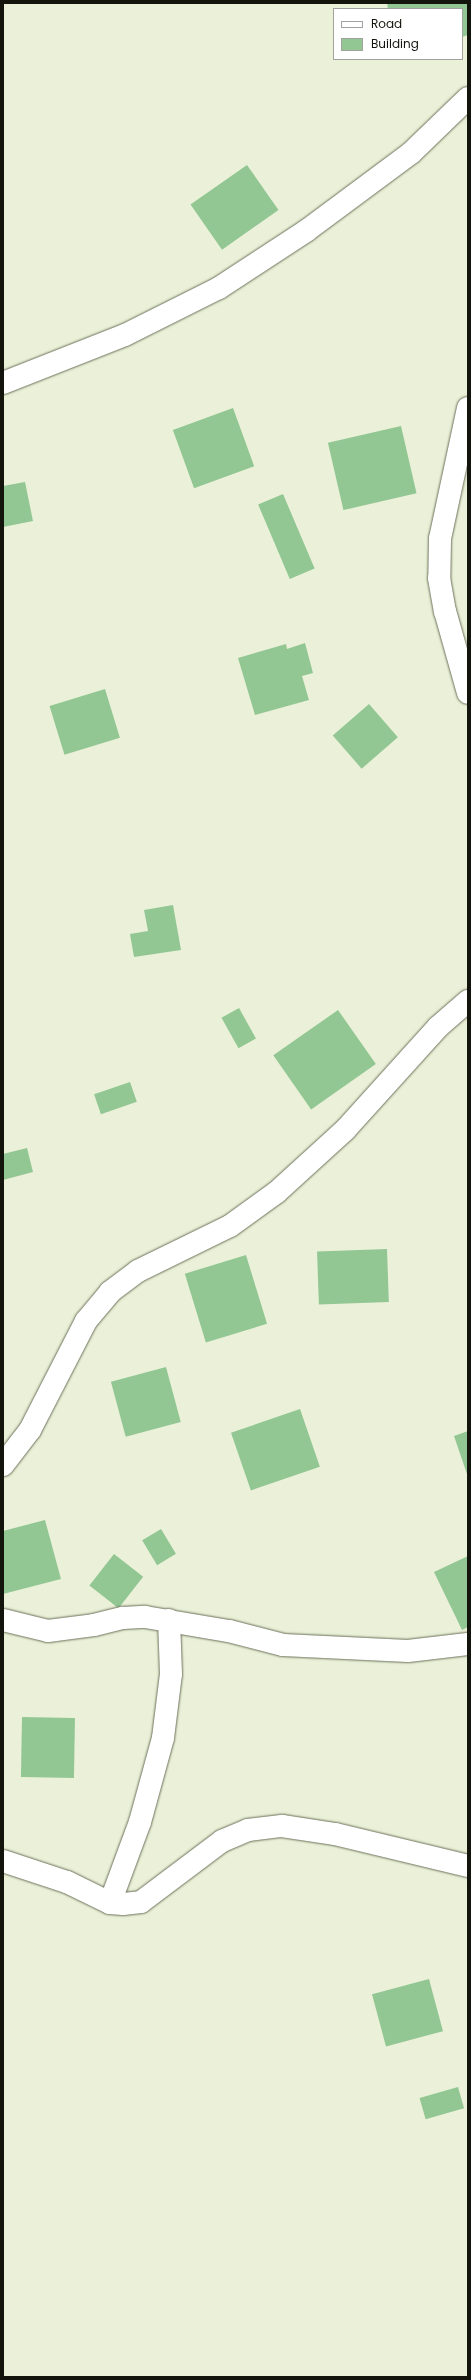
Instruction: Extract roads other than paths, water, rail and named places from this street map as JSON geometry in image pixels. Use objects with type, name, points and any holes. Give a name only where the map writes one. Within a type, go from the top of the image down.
[{"type":"street","points":[[3,383],[125,335],[219,288],[306,231],[411,153],[468,98]]},
{"type":"street","points":[[468,408],[440,539],[439,578],[444,611],[468,693]]},
{"type":"street","points":[[3,1466],[30,1430],[86,1320],[110,1292],[138,1271],[230,1226],[277,1192],[345,1130],[438,1027],[468,1001]]},
{"type":"street","points":[[3,1620],[48,1631],[94,1625],[123,1618],[169,1620],[283,1645],[408,1651],[468,1644]]},
{"type":"street","points":[[110,1903],[140,1822],[163,1738],[171,1674],[169,1620]]},
{"type":"street","points":[[3,1861],[66,1882],[110,1903],[141,1902],[222,1841],[248,1830],[282,1826],[335,1834],[468,1866]]}]
